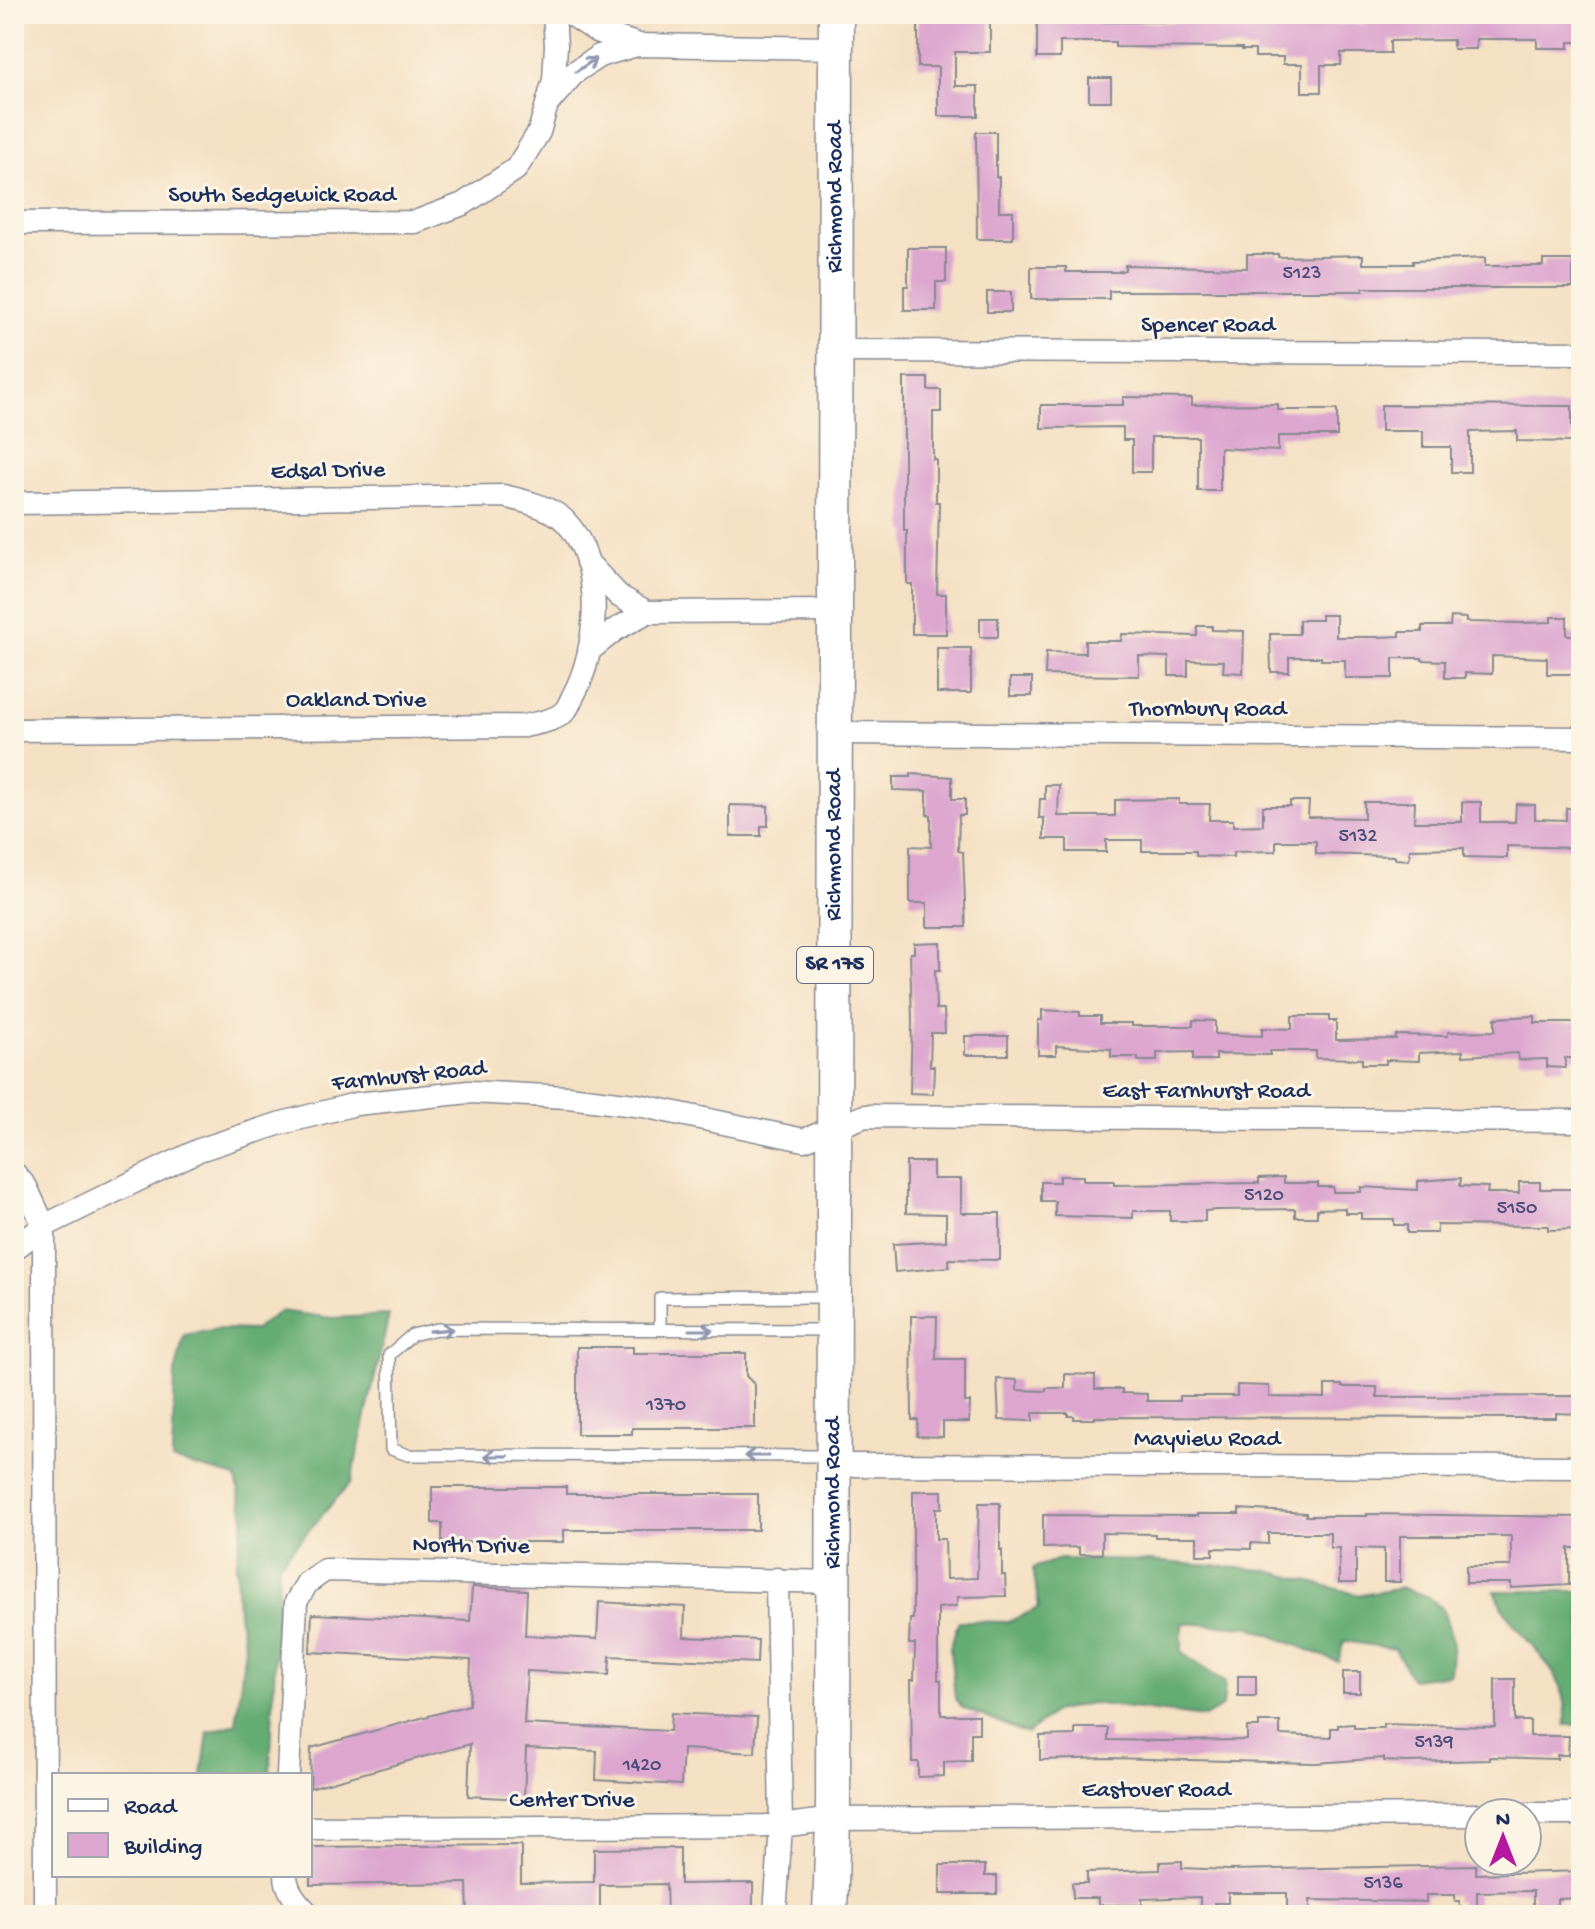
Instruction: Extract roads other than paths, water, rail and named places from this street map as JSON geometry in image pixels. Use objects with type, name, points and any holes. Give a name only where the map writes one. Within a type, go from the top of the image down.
[{"type":"main road","name":"Richmond Road","points":[[830,1915],[834,1582],[836,14]]},
{"type":"street","name":"South Sedgewick Road","points":[[14,223],[415,222],[463,204],[516,169],[539,132],[554,80],[554,14]]},
{"type":"street","points":[[571,14],[596,31],[637,45]]},
{"type":"street","points":[[547,104],[575,72],[616,49],[637,45],[836,48]]},
{"type":"street","name":"Spencer Road","points":[[835,351],[1581,353]]},
{"type":"street","name":"Edsal Drive","points":[[14,503],[503,496],[529,502],[564,519],[587,562],[592,587]]},
{"type":"street","points":[[587,562],[619,596],[647,612]]},
{"type":"street","name":"Oakland Drive","points":[[14,730],[524,726],[564,712],[579,685],[590,650],[594,618],[592,587]]},
{"type":"street","points":[[590,650],[615,630],[647,612],[835,611]]},
{"type":"street","name":"Thornbury Road","points":[[835,733],[1581,738]]},
{"type":"street","name":"Farnhurst Road","points":[[14,1249],[44,1226],[199,1150],[278,1124],[356,1104],[469,1092],[568,1097],[643,1106],[804,1140],[834,1130]]},
{"type":"street","name":"East Farnhurst Road","points":[[834,1130],[865,1116],[1581,1121]]},
{"type":"street","points":[[14,1173],[26,1187],[44,1226],[45,1915]]},
{"type":"street","name":"Mayview Road","points":[[834,1460],[1581,1467]]},
{"type":"street","name":"North Drive","points":[[288,1773],[296,1602],[307,1583],[325,1570],[834,1582]]},
{"type":"street","points":[[775,1915],[781,1826],[777,1579]]},
{"type":"street","points":[[1543,1814],[1581,1814]]},
{"type":"street","name":"Eastover Road","points":[[833,1819],[1463,1815]]},
{"type":"street","name":"Center Drive","points":[[312,1828],[781,1826],[833,1819]]},
{"type":"street","points":[[286,1877],[286,1883],[300,1906],[310,1915]]},
{"type":"lane","points":[[660,1329],[660,1298],[834,1314]]},
{"type":"lane","points":[[834,1314],[660,1329],[437,1329],[412,1335],[389,1355],[391,1449],[421,1456],[834,1460]]}]
